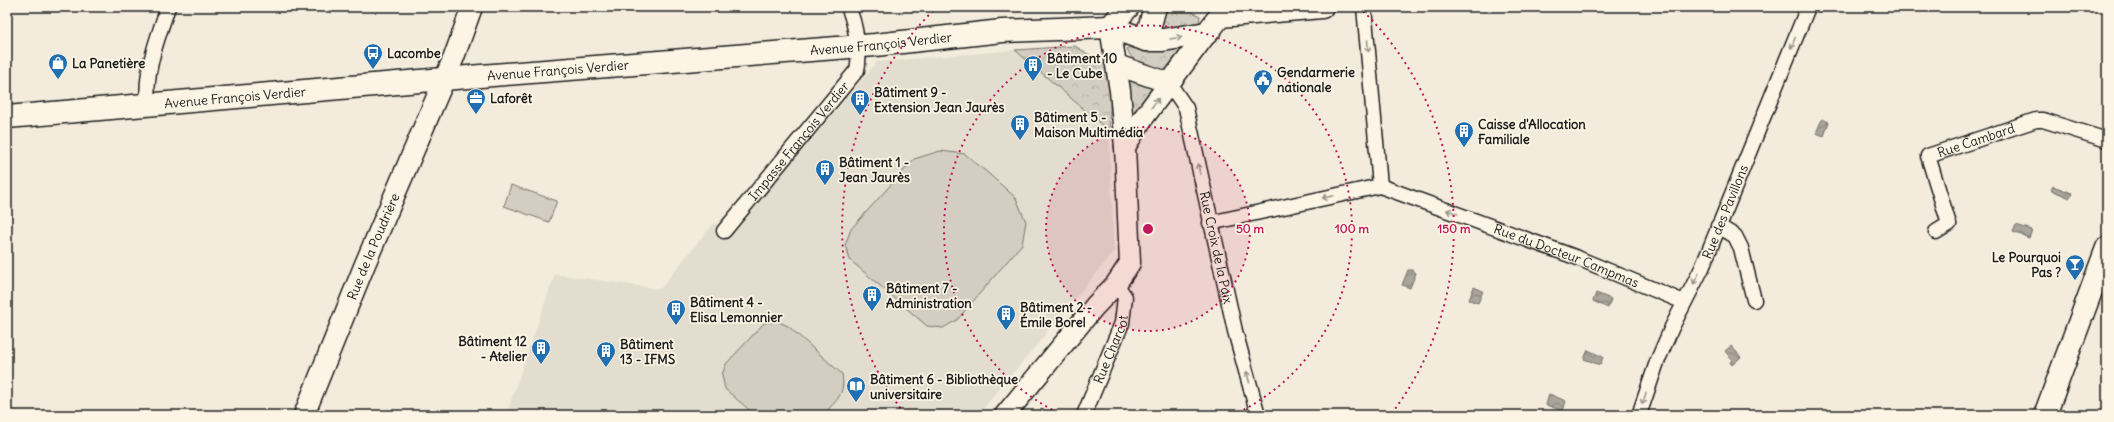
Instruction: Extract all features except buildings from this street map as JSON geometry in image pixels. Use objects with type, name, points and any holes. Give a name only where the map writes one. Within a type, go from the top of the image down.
[{"type":"main road","name":"Rue de la Poudrière","points":[[304,415],[364,264],[443,79],[454,57],[472,7]]},
{"type":"main road","points":[[1110,27],[1128,7]]},
{"type":"main road","points":[[1146,40],[1155,7]]},
{"type":"main road","points":[[1125,147],[1141,121],[1206,33],[1215,11],[1322,7]]},
{"type":"main road","name":"Avenue François Verdier","points":[[7,117],[443,79],[857,46],[1002,31],[1110,27]]},
{"type":"main road","points":[[1110,27],[1146,40],[1163,40],[1206,33]]},
{"type":"main road","points":[[1004,415],[1095,306],[1116,284],[1130,263],[1125,147],[1117,65],[1110,27]]},
{"type":"main road","points":[[1117,65],[1169,83]]},
{"type":"main road","points":[[2045,415],[2107,248]]},
{"type":"street","points":[[148,104],[146,88],[158,36],[168,7]]},
{"type":"street","name":"Impasse François Verdier","points":[[724,231],[857,70],[860,60],[848,7]]},
{"type":"street","points":[[1210,223],[1380,186],[1364,7]]},
{"type":"street","name":"Rue des Pavillons","points":[[1639,415],[1657,362],[1684,302],[1702,268],[1808,7]]},
{"type":"street","name":"Rue Croix de la Paix","points":[[1169,83],[1186,108],[1210,223],[1235,330],[1258,415]]},
{"type":"street","name":"Rue Cambard","points":[[1936,232],[1949,224],[1928,156],[2036,120],[2043,120],[2107,140]]},
{"type":"street","name":"Rue du Docteur Campmas","points":[[1380,186],[1575,257],[1684,302]]},
{"type":"street","points":[[1718,226],[1736,236],[1741,248],[1754,300]]},
{"type":"street","name":"Rue Charcot","points":[[1084,415],[1122,323],[1125,297],[1116,284]]},
{"type":"shaded area","points":[[1015,50],[1109,131],[1114,252],[978,415],[506,415],[555,274],[660,289],[714,223],[731,234],[877,62]]},
{"type":"green space","points":[[1173,8],[1187,9],[1200,16],[1199,24],[1160,34],[1161,21],[1164,13],[1166,10]]},
{"type":"green space","points":[[1189,43],[1167,72],[1148,67],[1137,62],[1129,54],[1127,48]]},
{"type":"green space","points":[[1075,46],[1107,66],[1111,92],[1109,131],[1015,50]]},
{"type":"green space","points":[[1130,76],[1160,89],[1128,132],[1125,84]]},
{"type":"green space","points":[[940,151],[965,154],[1016,198],[1026,222],[1022,244],[957,320],[943,328],[927,326],[850,260],[845,245],[851,229],[914,159]]},
{"type":"green space","points":[[511,185],[557,201],[549,222],[504,206]]},
{"type":"green space","points":[[777,321],[788,326],[842,374],[843,387],[839,397],[823,415],[755,415],[725,389],[722,375],[726,364],[764,323]]},
{"type":"water","points":[[1822,119],[1829,122],[1824,136],[1816,133]]},
{"type":"water","points":[[2053,186],[2072,193],[2070,198],[2051,190]]},
{"type":"water","points":[[2016,225],[2032,230],[2029,238],[2013,232]]},
{"type":"water","points":[[1408,270],[1413,270],[1416,273],[1410,288],[1402,285]]},
{"type":"water","points":[[1474,287],[1483,291],[1478,303],[1469,300]]},
{"type":"water","points":[[1596,293],[1611,299],[1608,308],[1593,301]]},
{"type":"water","points":[[1731,346],[1741,357],[1732,365],[1730,362],[1732,360],[1725,351]]},
{"type":"water","points":[[1588,350],[1603,357],[1600,365],[1584,359]]},
{"type":"water","points":[[1549,394],[1566,401],[1563,411],[1546,405]]},
{"type":"place","name":"Lacombe","points":[[373,70]]},
{"type":"place","name":"La Panetière","points":[[58,80]]},
{"type":"place","name":"Bâtiment 10 - Le Cube","points":[[1033,82]]},
{"type":"place","name":"Gendarmerie nationale","points":[[1263,96]]},
{"type":"place","name":"Laforêt","points":[[476,115]]},
{"type":"place","name":"Bâtiment 9 - Extension Jean Jaurès","points":[[860,116]]},
{"type":"place","name":"Bâtiment 5 - Maison Multimédia","points":[[1020,141]]},
{"type":"place","name":"Caisse d'Allocation Familiale","points":[[1464,148]]},
{"type":"place","name":"Bâtiment 1 - Jean Jaurès","points":[[825,186]]},
{"type":"place","name":"Le Pourquoi Pas ?","points":[[2075,281]]},
{"type":"place","name":"Bâtiment 7 - Administration","points":[[872,312]]},
{"type":"place","name":"Bâtiment 4 - Elisa Lemonnier","points":[[676,326]]},
{"type":"place","name":"Bâtiment 2 - Émile Borel","points":[[1006,331]]},
{"type":"place","name":"Bâtiment 12 - Atelier","points":[[541,365]]},
{"type":"place","name":"Bâtiment 13 - IFMS","points":[[606,368]]},
{"type":"place","name":"Bâtiment 6 - Bibliothèque universitaire","points":[[856,403]]}]
